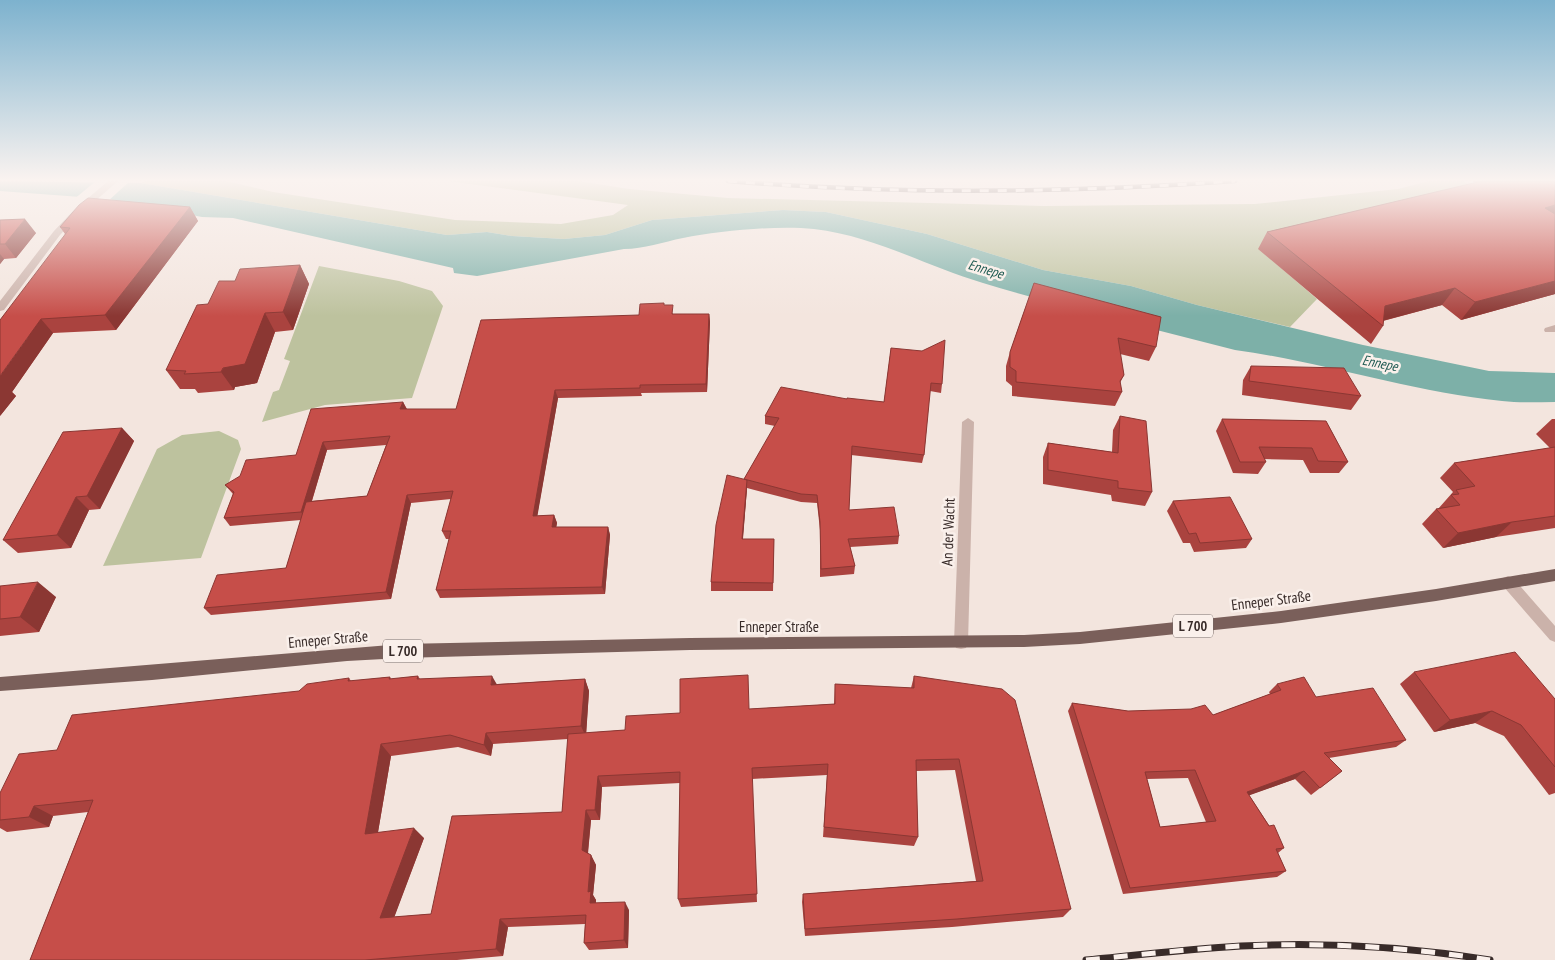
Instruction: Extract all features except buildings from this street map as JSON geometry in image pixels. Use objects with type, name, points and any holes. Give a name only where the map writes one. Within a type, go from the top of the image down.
[{"type":"main road","name":"Enneper Straße","points":[[0,684],[152,673],[347,654],[402,651],[690,644],[961,642],[1080,638],[1281,617],[1436,595],[1555,575]]},
{"type":"street","points":[[0,308],[64,226]]},
{"type":"street","name":"An der Wacht","points":[[961,642],[968,422]]},
{"type":"street","points":[[1508,582],[1555,636]]},
{"type":"green space","points":[[393,226],[634,226],[605,235],[564,239],[512,236],[487,232],[447,235]]},
{"type":"green space","points":[[889,226],[1356,226],[1259,249],[1317,299],[1290,327],[1197,305],[1131,286],[1043,270],[927,234]]},
{"type":"green space","points":[[319,266],[399,281],[432,291],[443,306],[412,398],[325,405],[262,422],[273,392],[279,390],[290,361],[284,359]]},
{"type":"green space","points":[[219,431],[238,440],[241,449],[201,558],[103,566],[157,449],[182,435]]},
{"type":"water","name":"Ennepe","points":[[267,226],[393,226],[447,235],[487,232],[512,236],[564,239],[605,235],[634,226],[889,226],[927,234],[1043,270],[1131,286],[1197,305],[1363,345],[1489,371],[1555,373],[1555,402],[1508,402],[1468,397],[1269,355],[1235,350],[1014,292],[962,276],[858,238],[814,229],[766,228],[714,233],[646,247],[624,249],[477,276],[454,273],[453,268]]},
{"type":"railway","points":[[1086,960],[1222,947],[1272,945],[1334,945],[1397,949],[1490,960]]}]
